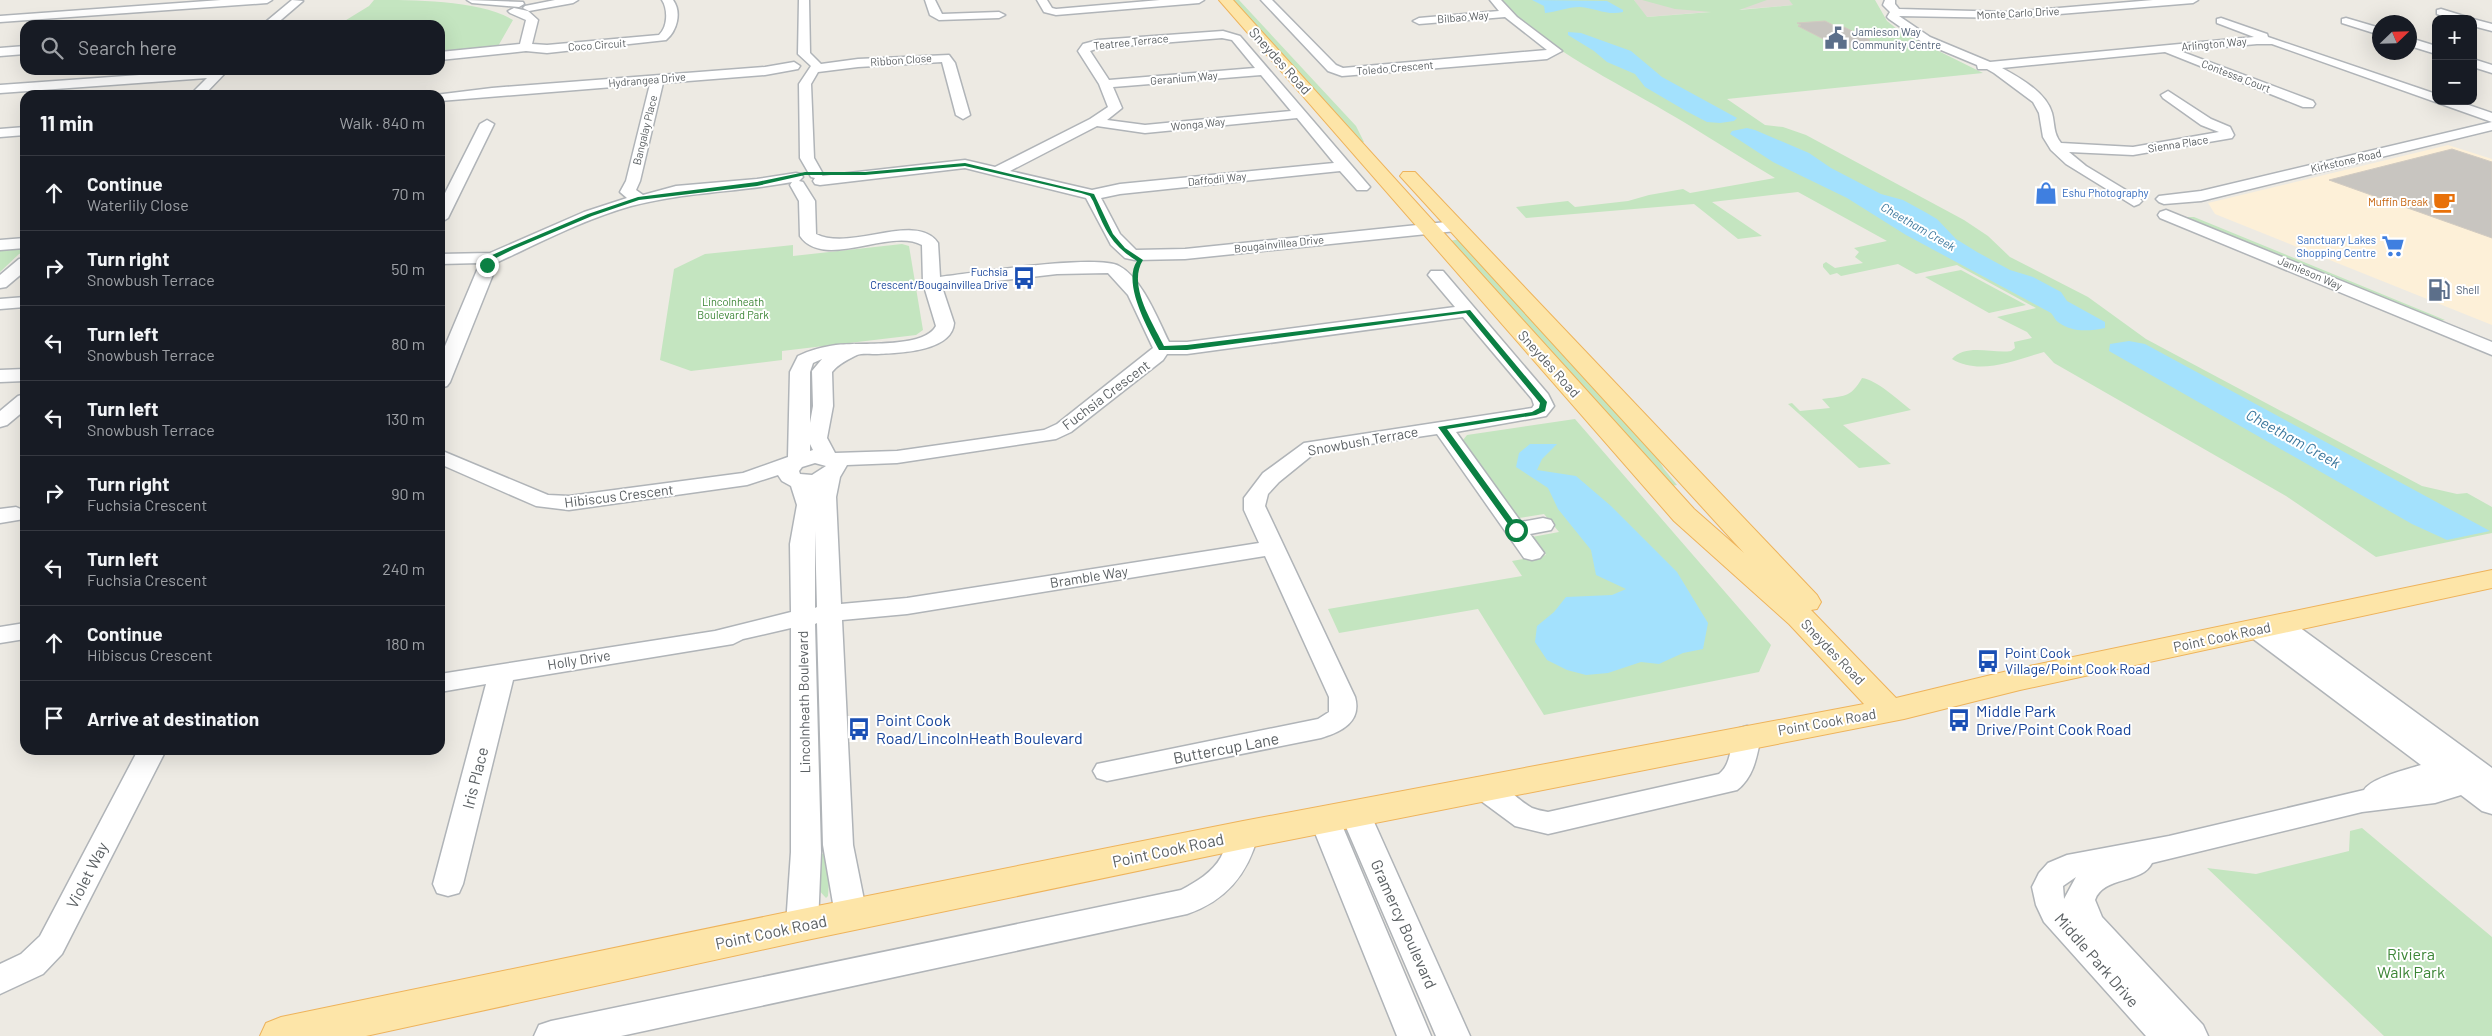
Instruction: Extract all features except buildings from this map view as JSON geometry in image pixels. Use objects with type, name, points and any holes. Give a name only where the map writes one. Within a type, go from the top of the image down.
[{"type":"main road","name":"Sneydes Road","points":[[1226,0],[1441,225]]},
{"type":"main road","name":"Sneydes Road","points":[[1244,0],[1441,225],[1684,515],[1800,617],[1896,709]]},
{"type":"main road","name":"Point Cook Road","points":[[294,1035],[802,925],[1243,835],[1747,736],[1896,709],[2029,677],[2492,579]]},
{"type":"street","points":[[0,18],[266,0]]},
{"type":"street","points":[[472,0],[521,8],[573,0]]},
{"type":"street","points":[[490,3],[521,8],[554,0]]},
{"type":"street","name":"Coco Circuit","points":[[445,55],[526,47],[547,49],[662,38],[668,33],[672,10],[672,5],[668,0]]},
{"type":"street","points":[[797,180],[807,158],[805,84],[795,68],[804,54],[804,0]]},
{"type":"street","points":[[930,0],[934,13],[943,18],[999,15]]},
{"type":"street","points":[[1042,0],[1048,10],[1061,12],[1199,0]]},
{"type":"street","name":"Toledo Crescent","points":[[1266,0],[1332,68],[1342,72],[1554,53],[1554,49],[1507,14]]},
{"type":"street","points":[[1495,0],[1507,14]]},
{"type":"street","name":"Jamieson Way","points":[[1890,0],[1889,5],[1917,35],[1985,66],[2034,95],[2043,106],[2048,118],[2048,133],[2056,147],[2073,163],[2107,183],[2152,206],[2461,329],[2492,335]]},
{"type":"street","name":"Monte Carlo Drive","points":[[1901,16],[2002,16],[2192,0]]},
{"type":"street","points":[[244,2],[280,4],[302,1]]},
{"type":"street","points":[[2027,1],[2054,12]]},
{"type":"street","points":[[271,20],[280,4]]},
{"type":"street","points":[[146,20],[161,8]]},
{"type":"street","points":[[521,8],[532,24],[526,47]]},
{"type":"street","points":[[2441,12],[2450,15]]},
{"type":"street","name":"Bilbao Way","points":[[1428,28],[1414,17],[1507,14]]},
{"type":"street","points":[[2221,21],[2273,41]]},
{"type":"street","points":[[2346,21],[2372,29]]},
{"type":"street","points":[[2477,23],[2492,28]]},
{"type":"street","name":"Teatree Terrace","points":[[998,172],[1095,122],[1115,108],[1105,84],[1084,51],[1087,47],[1098,44],[1228,35],[1236,38],[1263,71]]},
{"type":"street","name":"Arlington Way","points":[[1985,66],[2164,48],[2257,40],[2273,41],[2432,97]]},
{"type":"street","points":[[2417,44],[2432,49]]},
{"type":"street","name":"Contessa Court","points":[[2164,48],[2308,104]]},
{"type":"street","points":[[0,52],[20,50]]},
{"type":"street","points":[[804,54],[815,67],[805,84]]},
{"type":"street","name":"Ribbon Close","points":[[795,68],[945,58],[949,63],[962,115]]},
{"type":"street","points":[[2477,64],[2492,69]]},
{"type":"street","name":"Hydrangea Drive","points":[[445,97],[795,68]]},
{"type":"street","points":[[1263,71],[1362,187]]},
{"type":"street","name":"Geranium Way","points":[[1105,84],[1263,71]]},
{"type":"street","points":[[63,84],[75,75]]},
{"type":"street","points":[[0,89],[172,75]]},
{"type":"street","points":[[202,90],[217,75]]},
{"type":"street","name":"Bangalay Place","points":[[635,192],[658,79]]},
{"type":"street","name":"Sienna Place","points":[[2056,147],[2133,151],[2227,135],[2225,130],[2206,122],[2166,95]]},
{"type":"street","points":[[2454,105],[2492,120]]},
{"type":"street","name":"Wonga Way","points":[[1095,122],[1145,130],[1300,114]]},
{"type":"street","points":[[445,208],[487,124]]},
{"type":"street","name":"Kirkstone Road","points":[[2152,206],[2492,126]]},
{"type":"street","points":[[0,132],[20,130]]},
{"type":"street","points":[[807,158],[818,178]]},
{"type":"street","points":[[445,258],[468,256],[492,258],[590,215],[635,192],[691,190],[965,164],[1092,195],[1110,234],[1135,261]]},
{"type":"street","name":"Daffodil Way","points":[[1092,195],[1120,189],[1343,166]]},
{"type":"street","points":[[802,363],[822,353],[919,345],[933,341],[943,333],[946,325],[937,305],[932,283],[930,244],[924,238],[903,235],[836,245],[816,242],[808,236],[808,201],[818,178]]},
{"type":"street","points":[[797,180],[808,201]]},
{"type":"street","name":"Kirkstone Road","points":[[2184,209],[2201,196]]},
{"type":"street","points":[[2152,206],[2180,214],[2184,209]]},
{"type":"street","name":"Jamieson Way","points":[[2184,209],[2461,329],[2492,349]]},
{"type":"street","name":"Bougainvillea Drive","points":[[1109,263],[1441,225]]},
{"type":"street","points":[[932,283],[1109,263],[1110,234]]},
{"type":"street","points":[[0,245],[20,243]]},
{"type":"street","points":[[445,370],[487,265],[492,258]]},
{"type":"street","name":"Fuchsia Crescent","points":[[1135,261],[1136,293]]},
{"type":"street","name":"Fuchsia Crescent","points":[[797,471],[814,482],[831,467],[1049,435],[1064,428],[1156,356],[1162,348],[1136,293],[1109,263]]},
{"type":"street","points":[[0,283],[20,268]]},
{"type":"street","points":[[0,291],[10,283],[20,268]]},
{"type":"street","name":"Snowbush Terrace","points":[[1342,717],[1344,705],[1342,697],[1255,510],[1254,498],[1297,454],[1311,447],[1534,414],[1544,406],[1542,398],[1437,275]]},
{"type":"street","points":[[0,299],[20,302]]},
{"type":"street","points":[[0,304],[20,302]]},
{"type":"street","points":[[1162,348],[1187,348],[1467,311]]},
{"type":"street","points":[[445,337],[459,336]]},
{"type":"street","points":[[802,363],[825,366],[836,357],[864,349]]},
{"type":"street","name":"Lincolnheath Boulevard","points":[[802,363],[797,471],[809,507],[802,534],[806,852],[802,925]]},
{"type":"street","name":"Lincolnheath Boulevard","points":[[825,366],[822,371],[822,414],[817,438],[831,467],[826,498],[838,846],[851,915]]},
{"type":"street","points":[[0,376],[20,375]]},
{"type":"street","points":[[0,420],[20,404]]},
{"type":"street","points":[[1442,427],[1532,554]]},
{"type":"street","name":"Hibiscus Crescent","points":[[445,458],[544,501],[554,503],[586,502],[797,471]]},
{"type":"street","points":[[1516,530],[1543,524]]},
{"type":"street","name":"Bramble Way","points":[[803,623],[831,619],[874,617],[907,606],[1272,548]]},
{"type":"street","name":"Holly Drive","points":[[445,682],[803,623]]},
{"type":"street","points":[[2268,627],[2470,776],[2492,804]]},
{"type":"street","points":[[0,635],[20,632]]},
{"type":"street","name":"Iris Place","points":[[448,884],[502,673]]},
{"type":"street","name":"Buttercup Lane","points":[[1107,771],[1321,728],[1331,725],[1342,717]]},
{"type":"street","points":[[1483,787],[1525,818],[1548,823],[1727,783],[1740,770],[1747,736]]},
{"type":"street","name":"Violet Way","points":[[0,980],[32,964],[51,945],[149,755]]},
{"type":"street","name":"Middle Park Drive","points":[[2169,1036],[2140,1008],[2064,925],[2048,900],[2046,890],[2050,880],[2057,872],[2067,867],[2169,848],[2362,801],[2435,792],[2470,776]]},
{"type":"street","points":[[1340,816],[1414,1036]]},
{"type":"street","name":"Gramercy Boulevard","points":[[1340,816],[1453,1036]]},
{"type":"street","name":"Point Cook Road","points":[[551,1036],[1187,901],[1209,891],[1222,880],[1238,857],[1243,835]]},
{"type":"street","name":"Middle Park Drive","points":[[2169,848],[2089,882],[2080,894],[2079,907],[2092,926],[2191,1036]]},
{"type":"shaded area","points":[[1634,0],[1789,0],[1794,5],[1646,17]]},
{"type":"shaded area","name":"Sanctuary Lakes Shopping Centre","points":[[2448,145],[2492,159],[2492,325],[2215,214],[2208,203]]},
{"type":"green space","points":[[374,0],[446,2],[483,8],[513,20],[497,48],[445,53],[445,20],[346,20],[369,6]]},
{"type":"green space","points":[[1231,0],[1239,0],[1356,126],[1364,142],[1360,143]]},
{"type":"green space","points":[[1499,0],[1634,0],[1647,17],[1711,12],[1675,9],[1642,0],[1767,0],[1739,10],[1793,5],[1789,0],[1875,0],[1887,21],[1902,33],[1983,73],[1727,99],[1765,125],[1783,127],[1806,135],[1964,220],[1988,236],[2010,257],[2088,297],[2146,339],[2422,486],[2457,494],[2467,493],[2492,507],[2492,533],[2376,557],[2286,496],[2054,363],[2044,352],[1998,365],[1986,366],[1963,364],[1952,359],[1958,354],[1972,350],[2011,351],[2015,348],[2014,342],[2032,338],[2027,332],[1997,317],[2036,308],[1957,265],[1916,274],[1898,264],[1841,276],[1837,273],[1830,275],[1823,267],[1823,264],[1826,262],[1835,268],[1863,263],[1855,257],[1859,252],[1854,248],[1887,241],[1798,192],[1712,202],[1762,236],[1738,239],[1694,204],[1526,218],[1516,207],[1568,201],[1575,207],[1628,201],[1683,189],[1690,193],[1775,178],[1565,53],[1542,37]]},
{"type":"green space","points":[[2183,217],[2194,217],[2445,320],[2439,321]]},
{"type":"green space","points":[[1461,239],[1652,449],[1664,469],[1677,485],[1671,486],[1449,241]]},
{"type":"green space","name":"Lincolnheath Boulevard Park","points":[[902,244],[909,246],[923,330],[916,335],[782,351],[782,360],[691,371],[660,360],[674,269],[705,254],[793,245],[793,256]]},
{"type":"green space","points":[[0,247],[20,247],[20,254],[0,272]]},
{"type":"green space","points":[[1961,270],[2026,305],[1989,313],[1925,277]]},
{"type":"green space","points":[[1862,378],[1881,386],[1911,410],[1843,425],[1891,464],[1859,468],[1788,404],[1792,403],[1800,411],[1830,408],[1822,399],[1850,393]]},
{"type":"green space","points":[[1575,419],[1771,645],[1759,672],[1544,715],[1478,609],[1339,633],[1328,609],[1522,576],[1512,561],[1546,555],[1532,537],[1559,532],[1544,514],[1519,518],[1463,440],[1467,435]]},
{"type":"green space","name":"Riviera Walk Park","points":[[2362,828],[2492,937],[2492,1036],[2384,1036],[2207,868],[2256,874],[2349,851],[2350,831]]},
{"type":"green space","points":[[831,852],[828,896],[826,898],[815,886],[812,856]]},
{"type":"water","points":[[1532,0],[1607,1],[1623,10],[1623,12],[1607,12],[1580,7],[1545,13],[1544,6]]},
{"type":"water","points":[[1568,32],[1581,33],[1631,51],[1662,77],[1737,118],[1734,121],[1720,123],[1707,122],[1645,87],[1635,74],[1607,62],[1594,51],[1568,35]]},
{"type":"water","name":"Cheetham Creek","points":[[1747,128],[1809,153],[1831,168],[1881,194],[1903,200],[1925,212],[1937,219],[1956,239],[1977,252],[2010,270],[2033,277],[2061,292],[2067,301],[2105,322],[2105,328],[2075,330],[2064,326],[2051,313],[1906,235],[1847,198],[1773,162],[1730,134],[1732,131]]},
{"type":"water","name":"Cheetham Creek","points":[[2129,341],[2145,344],[2490,531],[2447,540],[2412,524],[2109,351],[2110,344]]},
{"type":"water","points":[[1530,444],[1557,444],[1542,459],[1537,470],[1576,476],[1611,506],[1677,572],[1708,623],[1703,649],[1683,653],[1659,664],[1641,662],[1608,673],[1586,675],[1567,670],[1547,660],[1535,642],[1537,626],[1554,612],[1566,597],[1612,595],[1626,589],[1596,575],[1591,550],[1558,509],[1548,488],[1516,467],[1519,453]]},
{"type":"place","name":"Jamieson Way Community Centre","points":[[1836,38]]},
{"type":"place","name":"Eshu Photography","points":[[2046,193]]},
{"type":"place","name":"Muffin Break","points":[[2444,202]]},
{"type":"place","name":"Sanctuary Lakes Shopping Centre","points":[[2393,246]]},
{"type":"place","name":"Fuchsia Crescent/Bougainvillea Drive","points":[[1024,278]]},
{"type":"place","name":"Shell","points":[[2439,290]]},
{"type":"place","name":"Point Cook Village/Point Cook Road","points":[[1988,661]]},
{"type":"place","name":"Middle Park Drive/Point Cook Road","points":[[1959,720]]},
{"type":"place","name":"Point Cook Road/LincolnHeath Boulevard","points":[[859,729]]},
{"type":"route","points":[[487,265],[492,258],[512,248],[590,215],[638,198],[691,190],[757,184],[811,173],[865,174],[965,164],[1083,192],[1092,195],[1096,201],[1110,234],[1123,249],[1140,260],[1135,273],[1136,293],[1162,348],[1187,348],[1467,311],[1544,402],[1542,409],[1534,414],[1442,427],[1516,530]]}]
